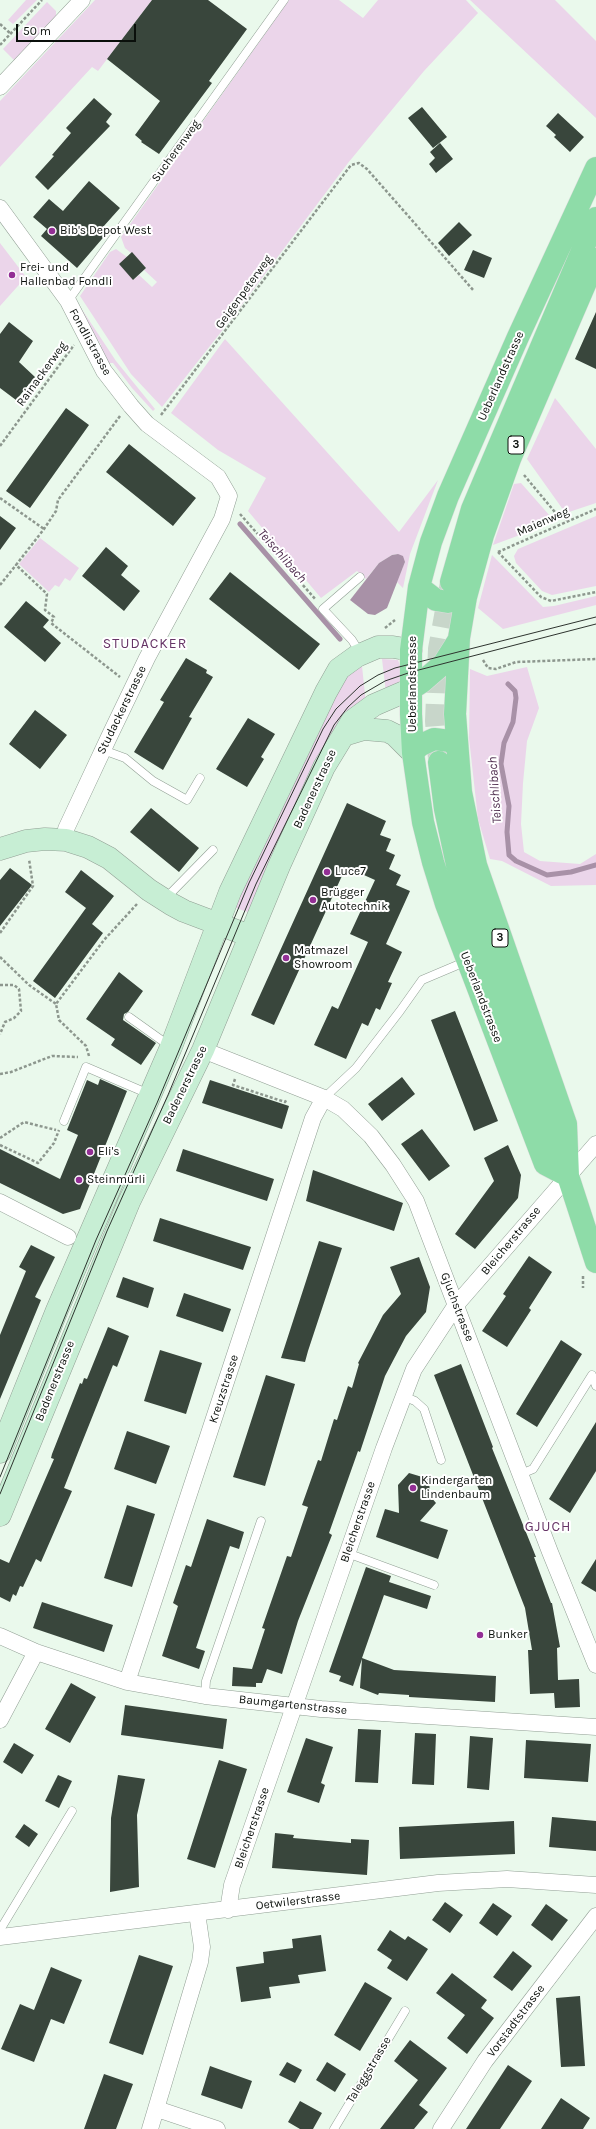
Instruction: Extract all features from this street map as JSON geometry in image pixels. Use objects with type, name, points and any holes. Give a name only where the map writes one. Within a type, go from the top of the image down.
[{"type":"main road","name":"Ueberlandstrasse","points":[[568,1176],[545,1164],[468,960],[433,862],[423,822],[413,753],[411,650],[419,587],[431,542],[448,496],[521,330],[596,168]]},
{"type":"main road","name":"Ueberlandstrasse","points":[[451,582],[472,509],[526,379],[596,218]]},
{"type":"main road","name":"Ueberlandstrasse","points":[[568,1176],[566,1124],[476,865],[461,792],[457,747],[456,696],[459,638],[466,597],[483,535],[510,459],[596,259]]},
{"type":"main road","points":[[419,587],[436,600],[448,602],[466,597]]},
{"type":"main road","name":"Badenerstrasse","points":[[0,1452],[87,1240],[171,1047],[230,892],[329,685],[339,669],[390,641],[401,631],[409,616],[419,587]]},
{"type":"main road","points":[[411,689],[437,670],[451,654],[459,638]]},
{"type":"main road","points":[[370,651],[392,647],[411,650],[420,655],[437,670],[456,696]]},
{"type":"main road","name":"Badenerstrasse","points":[[0,1515],[128,1202],[203,1050],[250,936],[324,767],[352,721],[374,705],[411,689]]},
{"type":"main road","points":[[344,735],[364,729],[387,731],[395,735],[413,753],[419,746],[434,739],[450,741],[457,747]]},
{"type":"main road","name":"Ueberlandstrasse","points":[[439,762],[445,809],[457,865],[477,931],[568,1176],[596,1262]]},
{"type":"main road","points":[[0,849],[26,841],[45,839],[66,840],[88,847],[109,858],[157,895],[184,911],[250,936]]},
{"type":"main road","points":[[171,1047],[203,1050]]},
{"type":"street","points":[[0,87],[82,0]]},
{"type":"street","name":"Fondlistrasse","points":[[0,208],[68,301],[104,371],[131,406],[147,424],[218,478],[229,496]]},
{"type":"street","name":"Studackerstrasse","points":[[66,840],[66,829],[103,750],[133,687],[222,519],[229,496]]},
{"type":"street","name":"Gjuchstrasse","points":[[203,1050],[324,1098],[343,1109],[371,1136],[413,1195],[596,1665]]},
{"type":"street","name":"Kreuzstrasse","points":[[127,1682],[313,1118],[324,1098]]},
{"type":"street","name":"Bleicherstrasse","points":[[228,1910],[232,1885],[403,1396],[414,1369],[456,1305],[596,1144]]},
{"type":"street","points":[[0,1202],[68,1237]]},
{"type":"street","name":"Baumgartenstrasse","points":[[0,1636],[36,1652],[127,1682],[205,1696],[295,1704],[321,1709],[596,1726]]},
{"type":"street","points":[[0,1720],[36,1652]]},
{"type":"street","name":"Oetwilerstrasse","points":[[0,1937],[472,1880],[507,1879],[596,1884]]},
{"type":"street","points":[[150,2129],[200,1962],[202,1947],[197,1913]]},
{"type":"street","name":"Vorstadtstrasse","points":[[441,2129],[485,2061],[596,1916]]},
{"type":"street","points":[[157,2109],[217,2129]]},
{"type":"lane","name":"Sucherenweg","points":[[68,301],[284,0]]},
{"type":"lane","points":[[360,576],[323,609],[352,640],[370,651]]},
{"type":"lane","points":[[103,750],[125,758],[153,781],[186,800],[200,778]]},
{"type":"lane","points":[[157,895],[213,850]]},
{"type":"lane","points":[[324,1098],[356,1068],[422,980],[468,960]]},
{"type":"lane","points":[[129,1017],[171,1047]]},
{"type":"lane","points":[[64,1121],[86,1067],[151,1095]]},
{"type":"lane","points":[[521,1474],[533,1468],[592,1375],[596,1386]]},
{"type":"lane","points":[[403,1396],[415,1401],[424,1409],[441,1460]]},
{"type":"lane","points":[[205,1696],[206,1681],[261,1521]]},
{"type":"lane","points":[[348,1553],[434,1585]]},
{"type":"lane","points":[[0,1930],[72,1811]]},
{"type":"lane","name":"Taleggstrasse","points":[[334,2129],[405,2012]]},
{"type":"path","points":[[0,45],[42,0]]},
{"type":"path","points":[[0,24],[11,34]]},
{"type":"path","name":"Geigenpeterweg","points":[[147,424],[163,414],[351,166],[359,163],[367,169],[474,291]]},
{"type":"path","name":"Rainackerweg","points":[[0,446],[84,332]]},
{"type":"path","points":[[0,585],[44,529],[56,511],[58,500],[118,418],[131,406]]},
{"type":"path","points":[[510,459],[559,518],[569,520]]},
{"type":"path","points":[[229,496],[241,515],[323,609]]},
{"type":"path","points":[[0,498],[44,529]]},
{"type":"path","name":"Maienweg","points":[[498,552],[596,509]]},
{"type":"path","points":[[493,550],[498,552],[541,597],[550,600],[596,592]]},
{"type":"path","points":[[16,565],[47,594],[45,610],[54,617],[51,623],[133,687]]},
{"type":"path","points":[[483,660],[488,668],[496,668],[516,662],[596,659]]},
{"type":"path","points":[[0,933],[33,886],[29,858]]},
{"type":"path","points":[[86,1067],[90,1058],[86,1046],[58,1020],[56,1004],[104,940],[157,895]]},
{"type":"path","points":[[0,957],[29,986],[56,1004]]},
{"type":"path","points":[[0,985],[14,985],[19,989],[21,1011],[14,1018],[5,1022],[0,1034]]},
{"type":"path","points":[[0,1074],[11,1072],[52,1056],[90,1058]]},
{"type":"path","points":[[236,1073],[233,1085],[285,1102],[290,1094]]},
{"type":"path","points":[[0,1145],[38,1163],[54,1143],[64,1121]]},
{"type":"path","points":[[0,1138],[24,1122],[59,1130]]},
{"type":"shaded area","points":[[26,0],[37,0],[13,24],[8,20]]},
{"type":"shaded area","points":[[95,0],[152,0],[98,71],[92,67],[0,167],[0,101]]},
{"type":"shaded area","points":[[289,0],[339,0],[363,18],[378,0],[466,0],[478,13],[424,71],[348,163],[232,318],[162,407],[131,374],[80,296],[110,252],[116,249],[127,257],[133,280],[139,275],[152,287],[157,282],[144,270],[146,268],[132,253],[125,248],[121,237]]},
{"type":"shaded area","points":[[470,0],[555,0],[596,41],[596,118]]},
{"type":"shaded area","points":[[47,2],[56,11],[56,17],[16,62],[3,49]]},
{"type":"shaded area","name":"Frei- und Hallenbad Fondli","points":[[0,243],[26,277],[0,306]]},
{"type":"shaded area","points":[[79,305],[116,361],[155,409],[153,411],[132,388],[113,363],[105,363],[98,352],[101,345],[76,306]]},
{"type":"shaded area","points":[[225,339],[399,532],[438,480],[410,554],[403,588],[397,582],[405,562],[397,554],[392,555],[379,563],[366,579],[357,571],[321,598],[248,511],[266,478],[218,450],[171,413]]},
{"type":"shaded area","points":[[555,398],[596,449],[596,503],[569,512],[564,511],[527,459]]},
{"type":"shaded area","points":[[521,483],[550,516],[548,521],[544,526],[493,545],[514,484]]},
{"type":"shaded area","points":[[596,516],[596,586],[552,595],[542,591],[516,563],[514,556],[518,549]]},
{"type":"shaded area","points":[[40,538],[79,568],[70,581],[65,578],[59,587],[55,585],[49,592],[19,564]]},
{"type":"shaded area","points":[[398,554],[403,556],[405,562],[387,608],[375,615],[368,614],[350,600],[379,563],[392,555]]},
{"type":"shaded area","points":[[492,555],[543,607],[554,606],[596,596],[596,605],[503,629],[478,608]]},
{"type":"shaded area","points":[[382,659],[398,660],[405,679],[386,693]]},
{"type":"shaded area","points":[[362,666],[366,704],[250,910],[247,912],[234,907],[334,696],[347,676]]},
{"type":"shaded area","points":[[527,667],[539,708],[527,741],[521,824],[524,852],[540,861],[580,864],[596,854],[596,885],[551,886],[502,861],[490,859],[478,819],[469,738],[470,669],[487,676]]},
{"type":"building","points":[[152,0],[208,0],[247,29],[209,81],[212,83],[159,154],[141,142],[142,141],[135,135],[160,101],[107,59]]},
{"type":"building","points":[[94,98],[112,114],[106,122],[110,126],[48,190],[35,177],[54,156],[52,155],[71,133],[66,128]]},
{"type":"building","points":[[422,107],[447,137],[433,148],[408,118]]},
{"type":"building","points":[[558,113],[584,137],[570,152],[554,137],[556,135],[546,126]]},
{"type":"building","points":[[440,143],[453,159],[436,173],[429,164],[435,158],[430,152]]},
{"type":"building","points":[[89,181],[120,208],[103,227],[108,232],[77,268],[41,236],[47,229],[33,217],[49,199],[63,211]]},
{"type":"building","points":[[459,222],[472,235],[449,256],[438,243]]},
{"type":"building","points":[[473,250],[492,258],[484,278],[464,270]]},
{"type":"building","points":[[132,252],[146,268],[133,280],[119,264]]},
{"type":"building","points":[[596,312],[596,369],[575,359]]},
{"type":"building","points":[[9,322],[33,341],[19,362],[35,377],[16,400],[0,388],[0,334]]},
{"type":"building","points":[[66,408],[89,425],[30,508],[6,491]]},
{"type":"building","points":[[129,444],[196,498],[173,526],[106,472]]},
{"type":"building","points":[[0,516],[16,528],[0,550]]},
{"type":"building","points":[[106,547],[128,566],[121,575],[140,591],[124,611],[82,576]]},
{"type":"building","points":[[230,572],[320,644],[299,670],[209,599]]},
{"type":"building","points":[[26,601],[49,620],[43,627],[61,643],[45,662],[4,627]]},
{"type":"building","points":[[186,658],[207,670],[206,673],[213,677],[189,717],[192,718],[163,770],[134,752],[164,702],[160,700]]},
{"type":"building","points":[[35,710],[67,735],[40,769],[9,744]]},
{"type":"building","points":[[248,718],[275,734],[261,757],[264,759],[247,787],[216,769]]},
{"type":"building","points":[[347,803],[386,821],[380,835],[391,839],[386,851],[395,855],[389,869],[401,875],[396,885],[410,891],[386,944],[402,952],[388,982],[392,983],[380,1010],[376,1008],[368,1026],[362,1023],[346,1059],[314,1045],[332,1006],[338,1009],[368,942],[350,934],[375,880],[346,867],[274,1025],[251,1015]]},
{"type":"building","points":[[151,808],[199,848],[179,872],[130,832]]},
{"type":"building","points":[[10,868],[32,885],[0,926],[0,880]]},
{"type":"building","points":[[81,870],[114,896],[92,924],[103,933],[55,998],[33,981],[86,908],[65,892]]},
{"type":"building","points":[[119,972],[143,991],[128,1012],[124,1014],[123,1020],[156,1043],[141,1065],[111,1045],[115,1039],[86,1019]]},
{"type":"building","points":[[455,1011],[498,1121],[474,1131],[431,1020]]},
{"type":"building","points":[[402,1077],[415,1094],[382,1121],[368,1104]]},
{"type":"building","points":[[100,1079],[127,1091],[80,1209],[63,1214],[0,1183],[0,1149],[60,1179],[78,1135],[67,1130],[87,1080],[98,1085]]},
{"type":"building","points":[[210,1080],[289,1106],[282,1129],[202,1103]]},
{"type":"building","points":[[422,1129],[450,1166],[429,1181],[401,1144]]},
{"type":"building","points":[[508,1145],[521,1175],[518,1198],[475,1249],[455,1234],[494,1181],[484,1158]]},
{"type":"building","points":[[183,1149],[274,1179],[267,1201],[176,1171]]},
{"type":"building","points":[[313,1170],[403,1203],[394,1231],[306,1201]]},
{"type":"building","points":[[160,1218],[251,1247],[243,1270],[153,1241]]},
{"type":"building","points":[[319,1241],[342,1248],[305,1362],[281,1358]]},
{"type":"building","points":[[31,1245],[55,1257],[35,1297],[41,1300],[0,1399],[0,1335],[26,1271],[19,1267]]},
{"type":"building","points":[[529,1256],[552,1272],[529,1308],[531,1310],[507,1347],[482,1331],[506,1296],[503,1294]]},
{"type":"building","points":[[419,1257],[430,1287],[426,1312],[406,1336],[385,1376],[360,1452],[358,1451],[329,1533],[332,1535],[298,1621],[282,1674],[267,1669],[262,1683],[256,1683],[256,1687],[232,1686],[233,1667],[252,1669],[265,1629],[262,1628],[287,1556],[291,1557],[308,1507],[302,1505],[318,1460],[321,1461],[334,1419],[337,1420],[348,1386],[352,1388],[359,1364],[358,1363],[383,1315],[401,1294],[390,1267]]},
{"type":"building","points":[[123,1277],[154,1288],[148,1308],[116,1297]]},
{"type":"building","points":[[184,1293],[231,1309],[223,1332],[176,1316]]},
{"type":"building","points":[[108,1327],[129,1336],[117,1367],[113,1365],[64,1488],[72,1491],[41,1562],[36,1559],[23,1587],[20,1586],[16,1596],[13,1594],[10,1602],[0,1597],[0,1559],[9,1563],[54,1459],[51,1458],[52,1454],[80,1383],[82,1384],[84,1378],[87,1379]]},
{"type":"building","points":[[561,1340],[582,1354],[537,1427],[516,1414]]},
{"type":"building","points":[[160,1350],[202,1363],[186,1414],[144,1401]]},
{"type":"building","points":[[461,1364],[493,1447],[492,1448],[536,1557],[534,1557],[552,1603],[560,1647],[557,1648],[558,1680],[579,1679],[580,1707],[555,1708],[554,1693],[530,1694],[528,1650],[532,1650],[525,1608],[434,1375]]},
{"type":"building","points":[[266,1375],[295,1384],[265,1486],[233,1477]]},
{"type":"building","points":[[596,1422],[596,1471],[570,1513],[549,1499]]},
{"type":"building","points":[[127,1431],[170,1446],[156,1484],[114,1469]]},
{"type":"building","points":[[409,1473],[429,1479],[430,1496],[436,1503],[420,1521],[448,1530],[438,1559],[376,1537],[385,1509],[399,1513],[398,1485]]},
{"type":"building","points":[[127,1505],[155,1514],[132,1587],[104,1578]]},
{"type":"building","points":[[207,1519],[244,1532],[239,1549],[230,1546],[196,1648],[205,1651],[199,1669],[162,1656],[178,1606],[173,1603],[186,1565],[191,1567]]},
{"type":"building","points":[[596,1559],[596,1592],[581,1583]]},
{"type":"building","points":[[366,1567],[391,1576],[389,1582],[431,1596],[427,1609],[384,1595],[362,1658],[394,1670],[496,1676],[495,1702],[409,1697],[409,1695],[379,1693],[378,1695],[360,1688],[362,1659],[353,1686],[339,1681],[341,1676],[329,1672]]},
{"type":"building","points":[[42,1602],[113,1625],[104,1652],[33,1628]]},
{"type":"building","points":[[71,1683],[96,1697],[70,1743],[45,1729]]},
{"type":"building","points":[[125,1705],[227,1719],[223,1749],[121,1735]]},
{"type":"building","points":[[358,1729],[381,1730],[378,1783],[355,1782]]},
{"type":"building","points":[[415,1733],[436,1734],[434,1785],[412,1784]]},
{"type":"building","points":[[470,1736],[493,1738],[489,1790],[467,1788]]},
{"type":"building","points":[[306,1738],[333,1747],[321,1783],[325,1785],[319,1803],[287,1792]]},
{"type":"building","points":[[526,1740],[591,1744],[588,1782],[524,1778]]},
{"type":"building","points":[[14,1743],[34,1755],[22,1774],[3,1762]]},
{"type":"building","points":[[219,1760],[247,1769],[215,1868],[187,1859]]},
{"type":"building","points":[[58,1775],[72,1781],[59,1808],[45,1801]]},
{"type":"building","points":[[118,1775],[145,1779],[137,1815],[139,1887],[110,1892],[111,1818]]},
{"type":"building","points":[[552,1817],[596,1821],[596,1851],[549,1847]]},
{"type":"building","points":[[514,1821],[515,1854],[400,1859],[399,1827]]},
{"type":"building","points":[[24,1824],[38,1834],[29,1847],[15,1837]]},
{"type":"building","points":[[275,1833],[294,1835],[293,1838],[351,1843],[351,1839],[369,1840],[367,1875],[272,1868]]},
{"type":"building","points":[[445,1902],[463,1915],[450,1933],[432,1920]]},
{"type":"building","points":[[493,1903],[512,1916],[497,1936],[479,1923]]},
{"type":"building","points":[[546,1904],[568,1920],[552,1941],[531,1925]]},
{"type":"building","points":[[390,1930],[405,1940],[408,1936],[428,1949],[407,1981],[387,1968],[392,1960],[377,1950]]},
{"type":"building","points":[[321,1935],[326,1971],[298,1975],[300,1983],[269,1987],[271,1998],[241,2002],[236,1967],[264,1963],[263,1952],[293,1948],[292,1939]]},
{"type":"building","points":[[513,1951],[532,1966],[512,1991],[493,1977]]},
{"type":"building","points":[[139,1955],[173,1966],[143,2055],[109,2043]]},
{"type":"building","points":[[51,1967],[82,1980],[64,2024],[51,2019],[34,2062],[1,2049],[20,2004],[34,2010]]},
{"type":"building","points":[[452,1973],[487,2000],[481,2008],[494,2018],[467,2054],[447,2038],[465,2015],[436,1993]]},
{"type":"building","points":[[365,1982],[392,1998],[360,2051],[334,2035]]},
{"type":"building","points":[[580,1996],[585,2066],[561,2067],[556,1998]]},
{"type":"building","points":[[410,2040],[447,2068],[419,2105],[428,2112],[414,2129],[380,2129],[418,2080],[394,2061]]},
{"type":"building","points":[[287,2062],[302,2070],[295,2083],[279,2075]]},
{"type":"building","points":[[327,2062],[346,2074],[335,2092],[316,2080]]},
{"type":"building","points":[[508,2065],[532,2081],[500,2129],[466,2129]]},
{"type":"building","points":[[210,2066],[252,2081],[242,2109],[201,2095]]},
{"type":"building","points":[[104,2074],[133,2084],[116,2129],[84,2129]]},
{"type":"building","points":[[561,2098],[590,2118],[583,2129],[541,2129]]},
{"type":"building","points":[[300,2101],[322,2113],[313,2129],[300,2129],[288,2122]]},
{"type":"waterway","name":"Teischlibach","points":[[240,524],[340,639]]},
{"type":"waterway","name":"Teischlibach","points":[[508,684],[515,691],[516,698],[513,722],[504,743],[501,764],[509,806],[507,832],[509,855],[516,861],[547,875],[571,872],[596,865]]},
{"type":"tunnel","points":[[439,759],[436,721],[439,649],[451,583]]},
{"type":"tram line","points":[[0,1477],[96,1240],[157,1103],[249,883],[323,729],[336,709],[360,686],[378,675],[395,668],[596,617]]},
{"type":"tram line","points":[[0,1494],[107,1231],[168,1095],[256,884],[334,725],[348,707],[361,695],[385,681],[411,672],[596,624]]},
{"type":"place","name":"Bib's Depot West","points":[[52,231]]},
{"type":"place","name":"Frei- und Hallenbad Fondli","points":[[12,275]]},
{"type":"place","name":"Luce7","points":[[327,872]]},
{"type":"place","name":"Brügger Autotechnik","points":[[313,900]]},
{"type":"place","name":"Matmazel Showroom","points":[[286,958]]},
{"type":"place","name":"Eli's","points":[[90,1152]]},
{"type":"place","name":"Steinmürli","points":[[79,1180]]},
{"type":"place","name":"Kindergarten Lindenbaum","points":[[413,1488]]},
{"type":"place","name":"Bunker","points":[[480,1635]]},
{"type":"district","name":"STUDACKER","points":[[145,644]]},
{"type":"district","name":"GJUCH","points":[[548,1527]]}]
